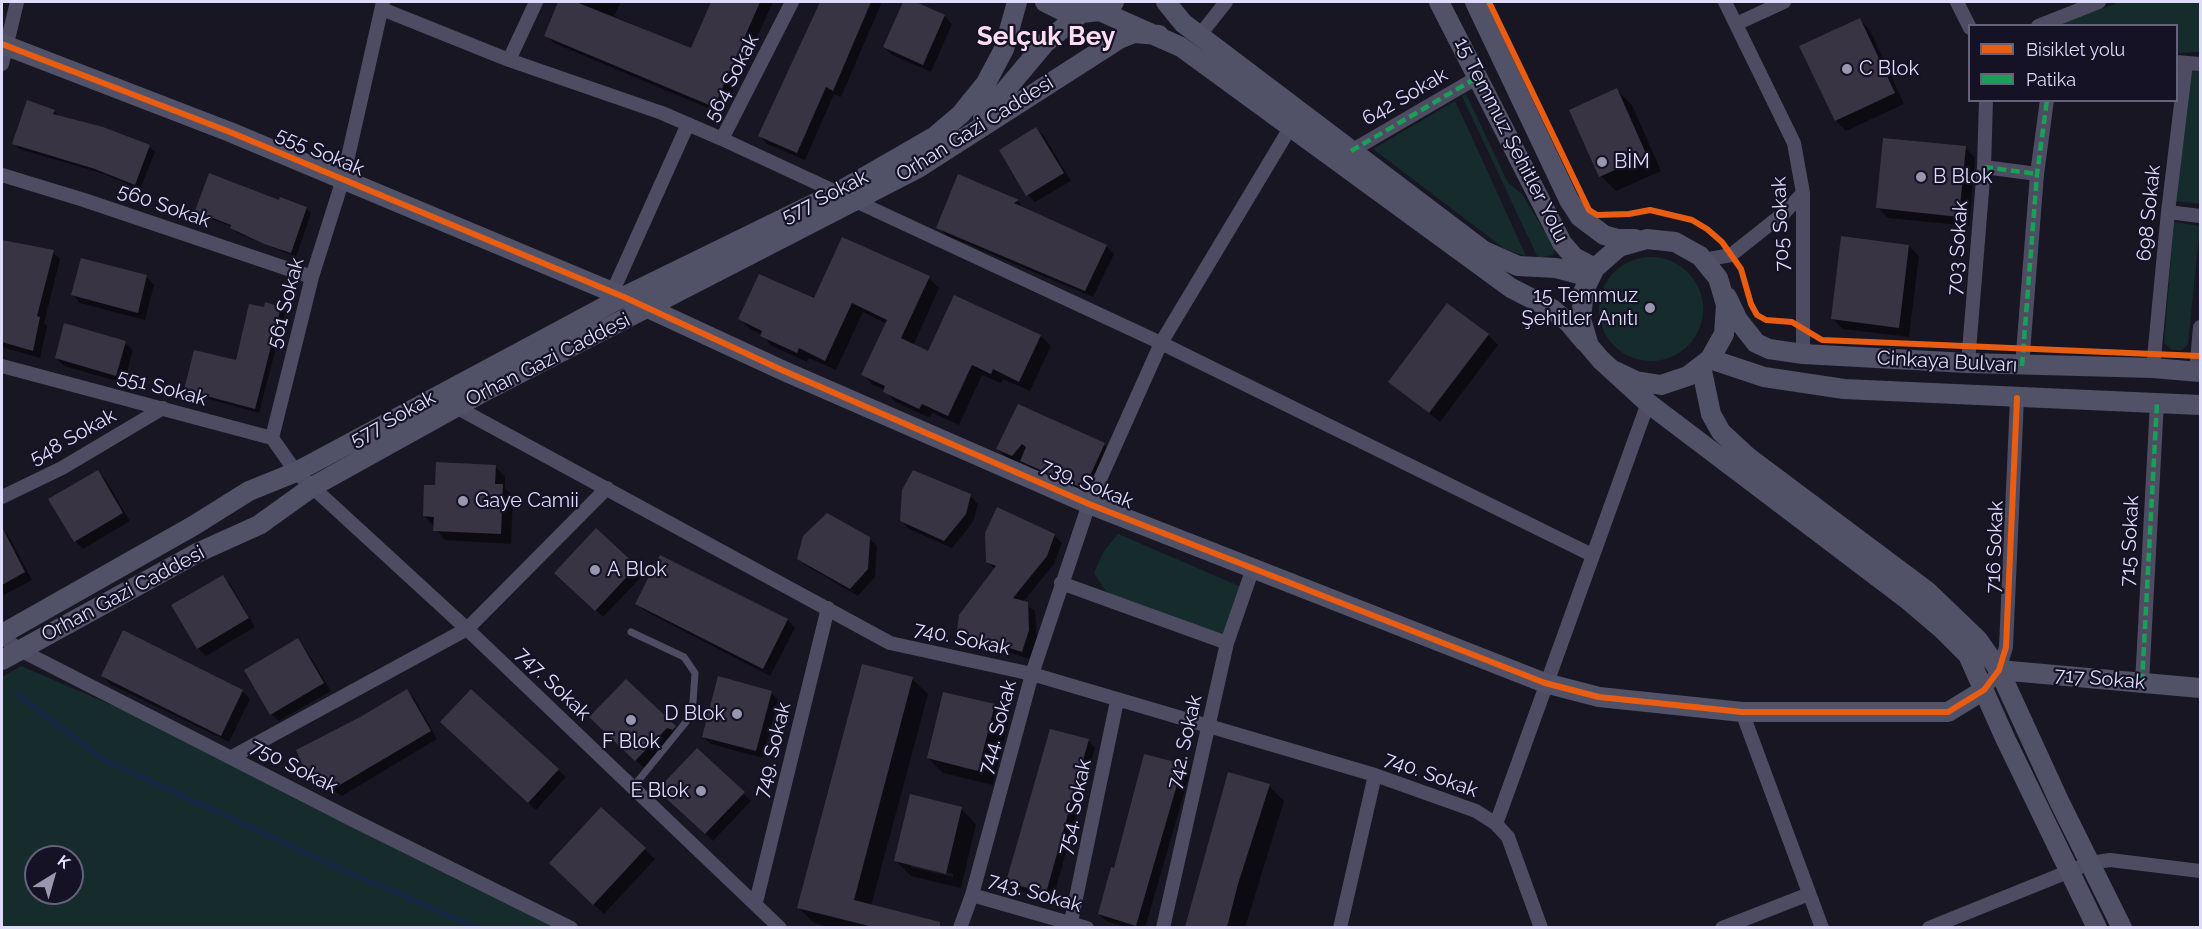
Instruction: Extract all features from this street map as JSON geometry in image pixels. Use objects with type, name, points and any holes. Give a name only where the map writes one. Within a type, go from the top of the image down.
[{"type":"street","points":[[2,64],[4,44],[17,2]]},
{"type":"street","points":[[508,60],[536,2]]},
{"type":"street","name":"564 Sokak","points":[[722,139],[792,2]]},
{"type":"street","name":"577 Sokak","points":[[2,636],[193,526],[249,490],[296,472],[618,295],[846,196],[887,164],[934,137],[950,124],[986,84],[1004,49],[1017,2]]},
{"type":"street","points":[[1045,2],[1061,10],[1098,8],[1181,47],[1511,288],[1552,309],[1569,323],[1600,360],[1615,371],[1648,403],[1941,628],[1968,656],[2097,927]]},
{"type":"street","points":[[1166,2],[1183,23],[1199,36],[1484,251],[1501,260],[1528,267],[1592,272]]},
{"type":"street","points":[[1199,36],[1226,2]]},
{"type":"street","name":"15 Temmuz Şehitler Yolu","points":[[1439,2],[1562,243],[1592,272]]},
{"type":"street","name":"15 Temmuz Şehitler Yolu","points":[[1475,2],[1569,200],[1580,217],[1604,235],[1618,239],[1647,239]]},
{"type":"street","name":"705 Sokak","points":[[1725,2],[1794,143],[1803,193],[1803,354]]},
{"type":"street","points":[[1736,24],[1784,2]]},
{"type":"street","points":[[1957,2],[1968,24]]},
{"type":"street","points":[[2042,24],[2099,2]]},
{"type":"street","points":[[383,5],[508,60],[688,124],[722,139],[1161,343],[1592,555]]},
{"type":"street","name":"561 Sokak","points":[[272,438],[312,277],[343,179],[383,5]]},
{"type":"street","points":[[964,136],[1045,43],[1098,8]]},
{"type":"street","name":"Orhan Gazi Caddesi","points":[[2,660],[199,552],[259,525],[312,487],[456,406],[648,309],[846,196],[918,168],[964,136],[1119,39],[1134,33],[1159,35]]},
{"type":"street","name":"555 Sokak","points":[[4,44],[96,78],[618,295]]},
{"type":"street","name":"698 Sokak","points":[[2153,368],[2168,212],[2188,63]]},
{"type":"street","name":"642 Sokak","points":[[1352,151],[1478,77]]},
{"type":"street","name":"703 Sokak","points":[[1968,363],[1984,167],[1986,102]]},
{"type":"street","points":[[2022,366],[2037,174],[2047,102]]},
{"type":"street","points":[[618,295],[688,124]]},
{"type":"street","name":"744. Sokak","points":[[960,927],[972,896],[1032,674],[1060,583],[1089,504],[1161,343],[1290,128]]},
{"type":"street","points":[[1984,167],[2037,174]]},
{"type":"street","name":"560 Sokak","points":[[2,175],[84,200],[312,277]]},
{"type":"street","points":[[1704,260],[1731,255],[1784,213],[1803,193]]},
{"type":"street","points":[[2168,212],[2200,216]]},
{"type":"street","points":[[1589,346],[1581,319],[1584,291],[1592,272],[1619,247],[1647,239],[1675,242],[1704,260],[1718,278],[1724,291],[1726,305],[1724,334],[1706,362],[1688,376],[1661,385],[1636,381],[1615,371]]},
{"type":"street","name":"Cinkaya Bulvarı","points":[[1724,291],[1738,320],[1756,344],[1769,349],[1803,354],[2022,366],[2153,368],[2198,372]]},
{"type":"street","name":"739. Sokak","points":[[618,295],[1089,504],[1545,683],[1599,697],[1742,712],[1948,712],[1984,690]]},
{"type":"street","points":[[2198,372],[2200,327]]},
{"type":"street","points":[[1706,362],[1711,414],[1721,432],[1748,457],[1927,591],[1967,627],[1999,670],[2010,700],[2122,927]]},
{"type":"street","name":"Cinkaya Bulvarı","points":[[1706,362],[1764,377],[1844,389],[2200,405]]},
{"type":"street","name":"551 Sokak","points":[[2,366],[272,438]]},
{"type":"street","name":"716 Sokak","points":[[1984,690],[1999,670],[2006,647],[2017,398]]},
{"type":"street","name":"715 Sokak","points":[[2142,683],[2157,402]]},
{"type":"street","points":[[1541,927],[1508,837],[1496,824],[1648,403]]},
{"type":"street","name":"740. Sokak","points":[[456,406],[890,643],[1032,674],[1375,776],[1476,811],[1496,824]]},
{"type":"street","name":"548 Sokak","points":[[2,497],[62,468],[163,408]]},
{"type":"street","points":[[272,438],[296,472]]},
{"type":"street","name":"747. Sokak","points":[[296,472],[467,629],[780,927]]},
{"type":"street","points":[[232,757],[467,629],[607,488]]},
{"type":"street","name":"742. Sokak","points":[[1163,927],[1227,644],[1253,568]]},
{"type":"street","points":[[1060,583],[1227,644]]},
{"type":"street","name":"749. Sokak","points":[[756,902],[828,608]]},
{"type":"street","name":"750 Sokak","points":[[2,636],[20,650],[571,927]]},
{"type":"street","name":"717 Sokak","points":[[1999,670],[2200,688]]},
{"type":"street","name":"754. Sokak","points":[[1071,922],[1117,701]]},
{"type":"street","points":[[1742,712],[1822,927]]},
{"type":"street","points":[[1340,927],[1375,776]]},
{"type":"street","points":[[1929,927],[2090,863],[2110,860],[2200,871]]},
{"type":"street","points":[[1722,927],[1809,894]]},
{"type":"street","name":"743. Sokak","points":[[972,896],[1087,927]]},
{"type":"lane","points":[[630,632],[684,657],[695,673],[693,702],[686,722],[633,787]]},
{"type":"green space","points":[[2119,2],[2200,2],[2200,52],[2178,53],[2178,24],[2060,24]]},
{"type":"green space","points":[[2190,69],[2200,70],[2200,204],[2175,201]]},
{"type":"green space","points":[[1466,94],[1508,183],[1522,194],[1555,249],[1553,255],[1538,258],[1462,96]]},
{"type":"green space","points":[[1455,101],[1526,256],[1505,249],[1373,149]]},
{"type":"green space","points":[[2174,222],[2200,226],[2188,344],[2182,350],[2172,350],[2164,343]]},
{"type":"green space","points":[[1651,257],[1671,261],[1688,272],[1699,289],[1703,309],[1699,329],[1688,346],[1671,357],[1651,361],[1631,357],[1614,346],[1603,329],[1599,309],[1603,289],[1614,272],[1631,261]]},
{"type":"green space","points":[[1118,534],[1239,586],[1243,597],[1225,637],[1120,605],[1105,590],[1094,573],[1104,551]]},
{"type":"green space","points":[[21,666],[232,757],[571,927],[2,927],[2,677]]},
{"type":"building","points":[[558,2],[576,2],[691,48],[711,2],[760,2],[714,107],[544,36]]},
{"type":"building","points":[[820,2],[871,2],[833,91],[826,87],[797,153],[758,136]]},
{"type":"building","points":[[903,2],[916,2],[945,15],[923,65],[883,47]]},
{"type":"building","name":"C Blok","points":[[1860,18],[1895,93],[1835,121],[1799,46]]},
{"type":"building","points":[[1617,88],[1647,156],[1599,177],[1569,110]]},
{"type":"building","points":[[27,100],[55,110],[53,114],[103,127],[150,145],[135,185],[95,169],[12,144]]},
{"type":"building","points":[[1036,127],[1064,173],[1026,196],[999,150]]},
{"type":"building","name":"B Blok","points":[[1883,138],[1966,146],[1959,217],[1876,208]]},
{"type":"building","points":[[209,173],[279,200],[280,197],[307,207],[291,253],[264,244],[230,228],[231,225],[195,211]]},
{"type":"building","points":[[958,174],[1019,200],[1014,203],[1107,245],[1085,291],[936,228]]},
{"type":"building","points":[[1841,236],[1909,245],[1899,328],[1831,319]]},
{"type":"building","points":[[842,237],[930,276],[901,338],[928,351],[954,295],[1041,335],[1019,382],[993,369],[991,374],[972,365],[948,416],[922,404],[919,409],[883,392],[885,386],[861,375],[887,320],[852,303],[825,361],[799,348],[797,353],[760,336],[762,331],[738,319],[759,274],[814,298]]},
{"type":"building","points":[[2,240],[54,250],[37,316],[40,317],[33,351],[2,342]]},
{"type":"building","points":[[81,258],[147,275],[138,313],[71,295]]},
{"type":"building","points":[[265,302],[281,307],[255,409],[184,390],[194,350],[236,360],[249,304],[264,307]]},
{"type":"building","points":[[1447,303],[1489,334],[1429,413],[1388,382]]},
{"type":"building","points":[[64,323],[126,341],[116,376],[55,358]]},
{"type":"building","points":[[1018,404],[1105,443],[1084,489],[1020,461],[1026,447],[1022,444],[1012,456],[996,449]]},
{"type":"building","name":"Gaye Camii","points":[[436,462],[496,465],[495,484],[503,484],[501,534],[433,531],[434,517],[423,516],[424,485],[435,485]]},
{"type":"building","points":[[98,470],[123,513],[74,542],[48,499]]},
{"type":"building","points":[[913,470],[971,494],[966,514],[944,541],[900,521],[902,490]]},
{"type":"building","points":[[997,507],[1055,534],[1047,556],[1013,598],[1028,602],[1029,630],[1022,652],[957,631],[959,615],[996,566],[986,562],[985,533]]},
{"type":"building","points":[[827,513],[870,537],[868,569],[850,589],[797,559],[803,536]]},
{"type":"building","points":[[2,527],[25,572],[2,585]]},
{"type":"building","name":"A Blok","points":[[596,528],[637,566],[595,611],[554,573]]},
{"type":"building","points":[[660,555],[788,619],[763,669],[635,604]]},
{"type":"building","points":[[223,575],[249,618],[197,649],[171,605]]},
{"type":"building","points":[[123,630],[243,690],[221,736],[101,676]]},
{"type":"building","points":[[298,638],[324,683],[270,715],[244,670]]},
{"type":"building","points":[[862,664],[913,677],[854,900],[940,922],[940,927],[873,927],[797,908]]},
{"type":"building","name":"D Blok","points":[[718,676],[772,691],[756,751],[702,737]]},
{"type":"building","name":"F Blok","points":[[626,679],[676,726],[673,730],[667,728],[635,761],[589,717]]},
{"type":"building","points":[[407,689],[431,731],[333,789],[306,773],[296,750],[362,716]]},
{"type":"building","points":[[471,689],[559,769],[528,803],[440,722]]},
{"type":"building","points":[[943,692],[995,704],[978,771],[927,758]]},
{"type":"building","points":[[1050,729],[1089,739],[1046,893],[1006,882]]},
{"type":"building","name":"E Blok","points":[[697,748],[745,792],[705,834],[657,790]]},
{"type":"building","points":[[1144,754],[1183,764],[1136,926],[1098,914],[1111,867],[1114,868]]},
{"type":"building","points":[[1228,772],[1270,784],[1238,884],[1227,927],[1185,927]]},
{"type":"building","points":[[910,794],[962,807],[946,874],[894,861]]},
{"type":"building","points":[[601,807],[646,848],[593,905],[549,863]]},
{"type":"waterway","points":[[17,694],[103,759],[330,864],[478,928]]},
{"type":"marked path","points":[[1351,151],[1478,77]]},
{"type":"marked path","points":[[2022,366],[2037,174],[2047,102]]},
{"type":"marked path","points":[[1984,167],[2037,174]]},
{"type":"marked path","points":[[2142,683],[2157,402]]},
{"type":"cycle path","points":[[1489,2],[1589,210],[1597,215],[1629,214],[1650,210],[1692,220],[1707,229],[1722,242],[1741,269],[1751,304],[1757,315],[1766,320],[1792,322],[1822,340],[2200,356]]},
{"type":"cycle path","points":[[2,44],[230,132],[624,297],[784,371],[1089,504],[1545,683],[1599,697],[1742,712],[1948,712],[1984,690],[1999,670],[2006,647],[2017,398]]},
{"type":"place","name":"C Blok","points":[[1847,69]]},
{"type":"place","name":"BİM","points":[[1602,162]]},
{"type":"place","name":"B Blok","points":[[1921,177]]},
{"type":"place","name":"15 Temmuz Şehitler Anıtı","points":[[1650,308]]},
{"type":"place","name":"Gaye Camii","points":[[463,501]]},
{"type":"place","name":"A Blok","points":[[595,570]]},
{"type":"place","name":"D Blok","points":[[737,714]]},
{"type":"place","name":"F Blok","points":[[631,720]]},
{"type":"place","name":"E Blok","points":[[701,791]]},
{"type":"district","name":"Selçuk Bey","points":[[1046,37]]}]
